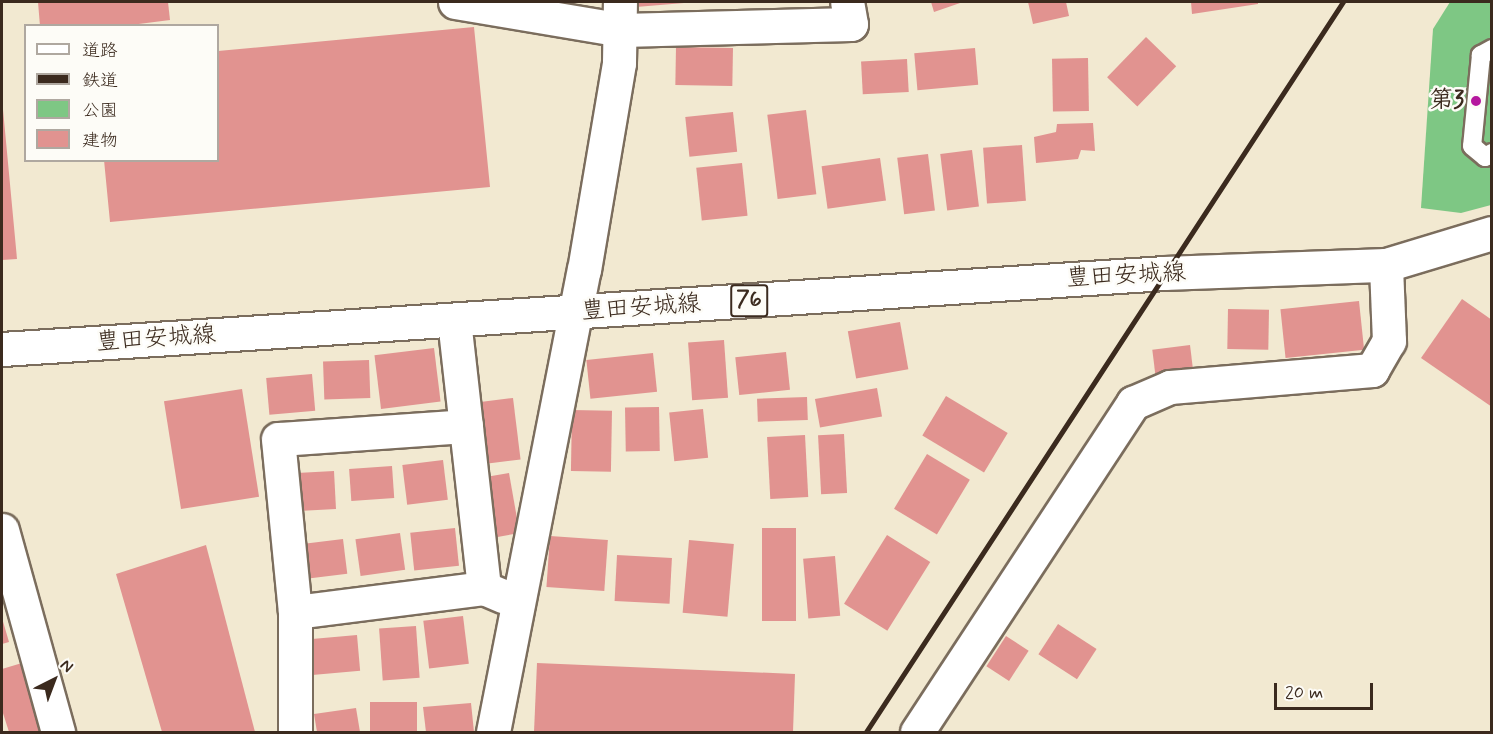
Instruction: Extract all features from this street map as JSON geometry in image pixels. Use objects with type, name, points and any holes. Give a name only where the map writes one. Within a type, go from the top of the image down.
[{"type":"street","points":[[455,2],[621,16],[851,24],[847,2]]},
{"type":"street","points":[[493,732],[574,313],[615,86],[621,16]]},
{"type":"street","name":"豊田安城線","points":[[2,349],[1164,273],[1386,265],[1491,233]]},
{"type":"street","points":[[917,732],[1133,404],[1170,387],[1372,370],[1389,341],[1386,265]]},
{"type":"street","points":[[454,320],[484,588]]},
{"type":"street","points":[[295,732],[295,612],[278,439],[466,426]]},
{"type":"street","points":[[2,530],[58,732]]},
{"type":"street","points":[[295,612],[484,588],[519,602]]},
{"type":"lane","points":[[1491,49],[1481,55],[1472,146],[1485,157],[1491,153]]},
{"type":"green space","points":[[1450,2],[1491,2],[1491,205],[1461,213],[1421,208],[1433,29]]},
{"type":"building","points":[[38,2],[168,2],[170,20],[139,24],[40,24]]},
{"type":"building","points":[[635,2],[684,2],[684,3],[636,7]]},
{"type":"building","points":[[931,2],[963,2],[934,12]]},
{"type":"building","points":[[1028,2],[1066,2],[1069,16],[1033,24]]},
{"type":"building","points":[[1191,2],[1258,2],[1258,4],[1192,14]]},
{"type":"building","points":[[474,27],[490,187],[110,222],[104,162],[219,162],[219,51]]},
{"type":"building","points":[[1146,37],[1176,66],[1137,106],[1107,77]]},
{"type":"building","points":[[676,47],[733,48],[732,86],[675,85]]},
{"type":"building","points":[[975,48],[978,85],[917,90],[914,53]]},
{"type":"building","points":[[1088,58],[1089,111],[1053,112],[1052,59]]},
{"type":"building","points":[[907,59],[909,92],[863,94],[861,61]]},
{"type":"building","points":[[2,99],[17,259],[2,260]]},
{"type":"building","points":[[806,110],[816,194],[778,199],[767,115]]},
{"type":"building","points":[[733,112],[737,152],[689,157],[685,117]]},
{"type":"building","points":[[1093,123],[1095,151],[1081,150],[1078,159],[1036,163],[1034,137],[1056,132],[1057,124]]},
{"type":"building","points":[[1022,145],[1026,201],[987,204],[983,148]]},
{"type":"building","points":[[972,150],[979,207],[947,210],[940,154]]},
{"type":"building","points":[[928,154],[935,211],[904,214],[897,158]]},
{"type":"building","points":[[880,158],[886,201],[828,209],[822,166]]},
{"type":"building","points":[[742,163],[748,216],[702,221],[696,168]]},
{"type":"building","points":[[1462,299],[1492,320],[1492,407],[1421,358]]},
{"type":"building","points":[[1359,301],[1364,350],[1286,358],[1280,309]]},
{"type":"building","points":[[1228,309],[1269,310],[1268,350],[1227,349]]},
{"type":"building","points":[[900,322],[908,369],[856,378],[848,331]]},
{"type":"building","points":[[724,340],[728,398],[692,400],[688,343]]},
{"type":"building","points":[[1190,345],[1193,370],[1155,374],[1152,350]]},
{"type":"building","points":[[434,348],[441,402],[381,409],[374,355]]},
{"type":"building","points":[[786,352],[790,390],[739,395],[735,357]]},
{"type":"building","points":[[653,353],[657,392],[590,399],[586,360]]},
{"type":"building","points":[[369,360],[370,398],[324,400],[323,362]]},
{"type":"building","points":[[312,374],[315,411],[269,415],[266,378]]},
{"type":"building","points":[[877,388],[882,417],[820,427],[815,399]]},
{"type":"building","points":[[242,389],[259,497],[181,509],[164,401]]},
{"type":"building","points":[[946,396],[1008,433],[984,473],[922,435]]},
{"type":"building","points":[[807,397],[808,420],[758,422],[757,399]]},
{"type":"building","points":[[513,398],[521,460],[480,465],[472,403]]},
{"type":"building","points":[[659,407],[660,451],[626,452],[625,408]]},
{"type":"building","points":[[703,409],[708,458],[674,461],[669,413]]},
{"type":"building","points":[[572,410],[612,411],[611,472],[571,471]]},
{"type":"building","points":[[844,434],[847,493],[821,494],[818,435]]},
{"type":"building","points":[[805,435],[808,497],[770,499],[767,437]]},
{"type":"building","points":[[927,454],[970,480],[937,535],[894,509]]},
{"type":"building","points":[[443,460],[448,500],[407,505],[402,465]]},
{"type":"building","points":[[392,466],[394,498],[351,501],[349,469]]},
{"type":"building","points":[[334,471],[336,509],[294,511],[292,473]]},
{"type":"building","points":[[509,473],[520,533],[492,538],[481,478]]},
{"type":"building","points":[[455,528],[459,566],[414,570],[410,533]]},
{"type":"building","points":[[762,528],[796,528],[796,621],[762,621]]},
{"type":"building","points":[[400,533],[405,570],[361,576],[355,539]]},
{"type":"building","points":[[887,535],[930,562],[887,631],[844,604]]},
{"type":"building","points":[[550,536],[608,540],[604,591],[546,587]]},
{"type":"building","points":[[343,539],[347,574],[309,578],[304,544]]},
{"type":"building","points":[[689,540],[734,544],[727,617],[683,613]]},
{"type":"building","points":[[206,545],[255,732],[162,732],[116,574]]},
{"type":"building","points":[[617,555],[672,558],[670,604],[615,601]]},
{"type":"building","points":[[835,556],[840,616],[808,619],[803,559]]},
{"type":"building","points":[[463,616],[469,664],[429,669],[423,621]]},
{"type":"building","points":[[2,618],[9,642],[2,644]]},
{"type":"building","points":[[1058,624],[1097,649],[1077,679],[1038,654]]},
{"type":"building","points":[[416,626],[420,678],[383,680],[379,629]]},
{"type":"building","points":[[357,635],[360,671],[312,675],[309,639]]},
{"type":"building","points":[[1006,636],[1029,651],[1009,681],[986,666]]},
{"type":"building","points":[[22,663],[45,732],[9,732],[2,710],[2,669]]},
{"type":"building","points":[[537,663],[795,674],[793,732],[534,732]]},
{"type":"building","points":[[370,702],[417,702],[417,732],[370,732]]},
{"type":"building","points":[[471,703],[474,732],[426,732],[423,707]]},
{"type":"building","points":[[356,708],[360,732],[317,732],[314,714]]},
{"type":"railway","points":[[866,732],[1343,2]]},
{"type":"place","name":"第3","points":[[1476,101]]}]
